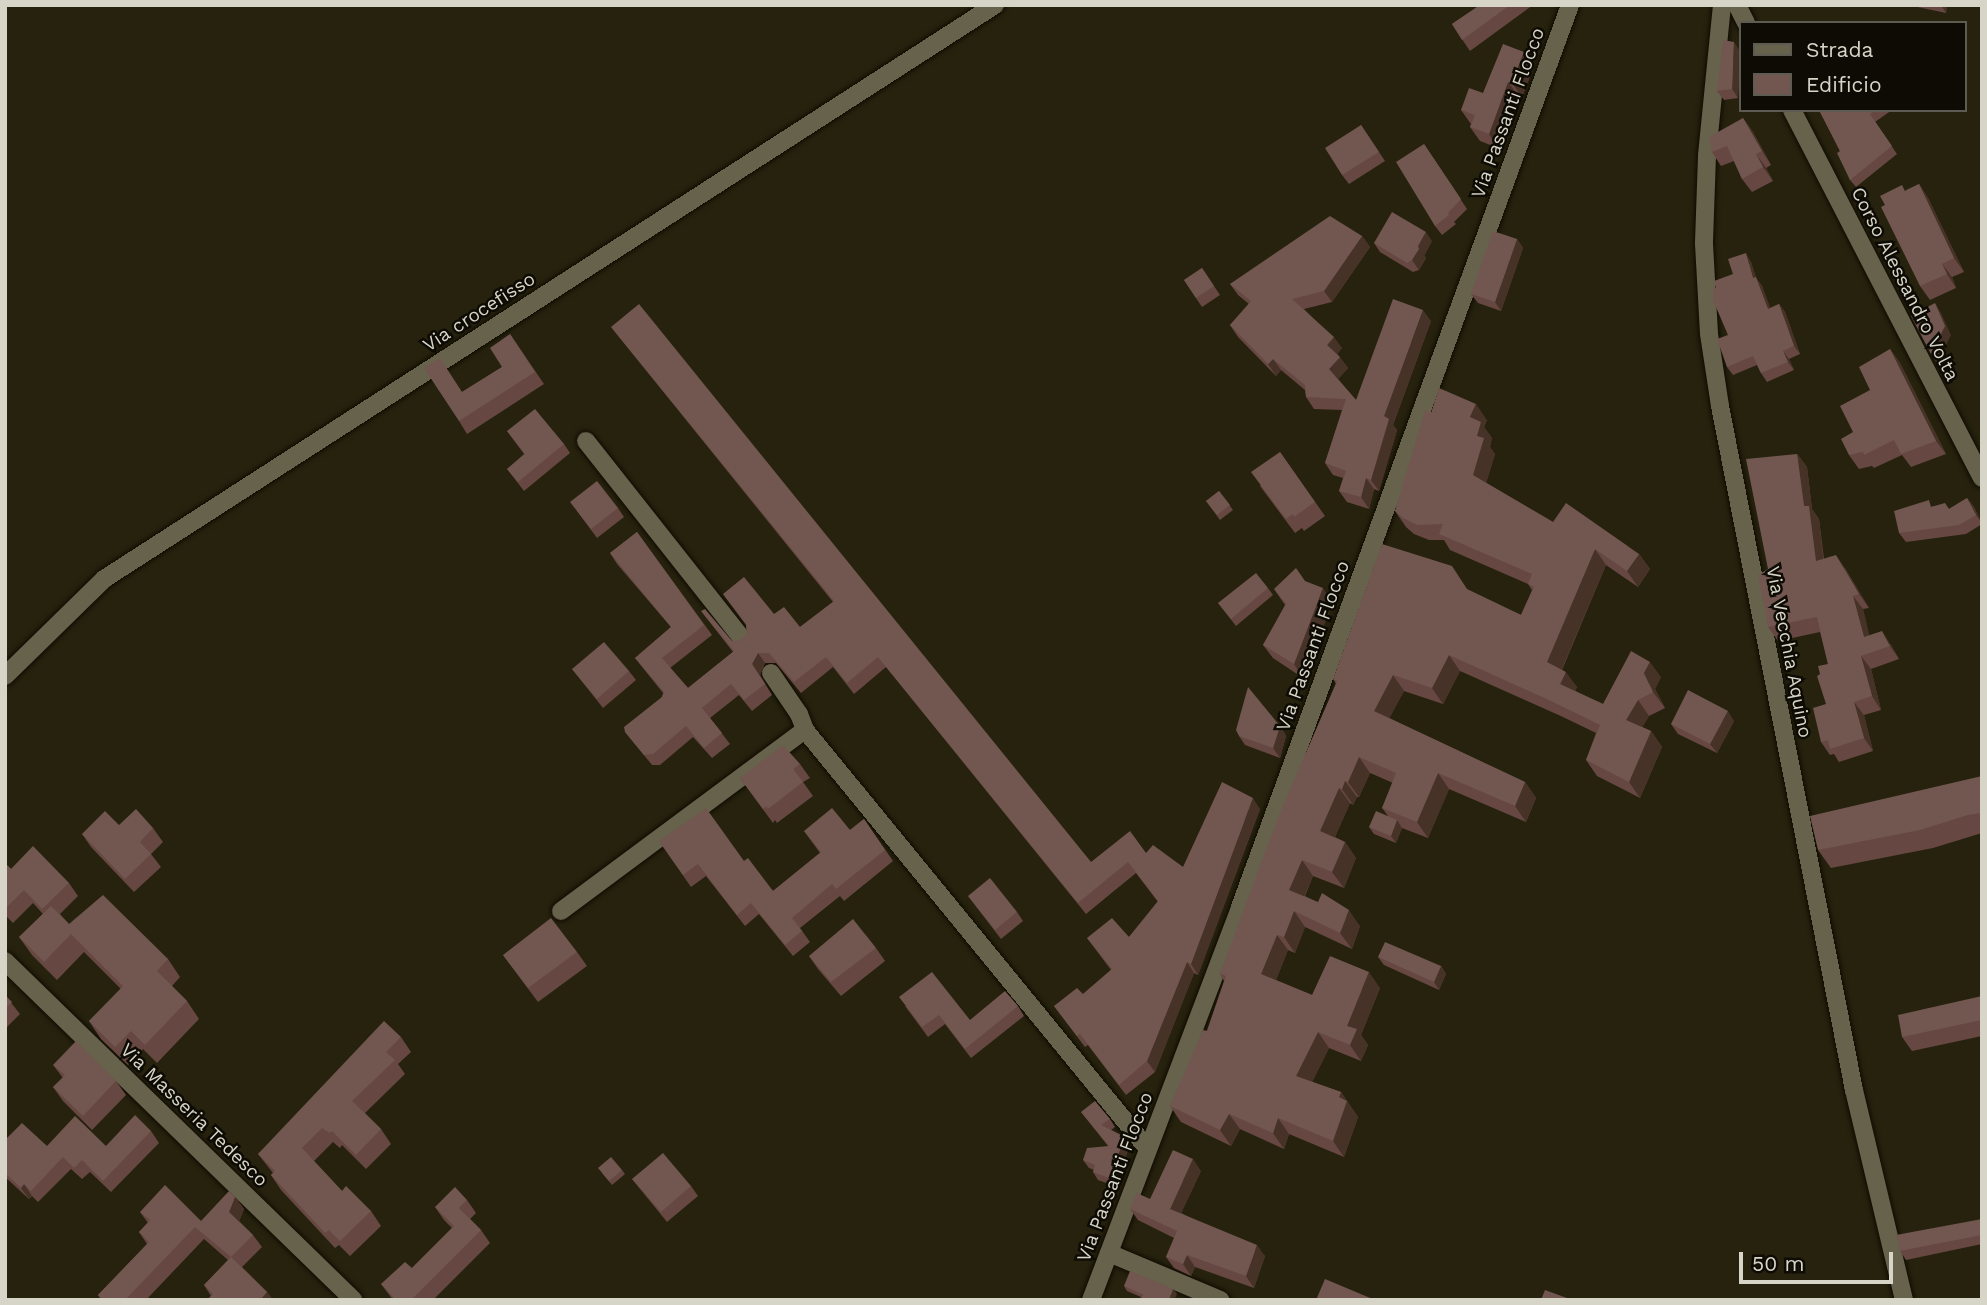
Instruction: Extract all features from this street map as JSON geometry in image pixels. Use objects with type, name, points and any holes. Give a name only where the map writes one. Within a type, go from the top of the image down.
[{"type":"street","name":"Via crocefisso","points":[[5,676],[104,579],[995,5]]},
{"type":"street","name":"Via Passanti Flocco","points":[[1091,1300],[1245,894],[1570,5]]},
{"type":"street","name":"Via Vecchia Aquino","points":[[1722,5],[1707,156],[1704,244],[1709,334],[1720,406],[1852,1079],[1904,1300]]},
{"type":"street","points":[[1737,5],[1745,21]]},
{"type":"street","name":"Corso Alessandro Volta","points":[[1793,112],[1982,478]]},
{"type":"street","points":[[586,440],[744,640]]},
{"type":"street","points":[[771,673],[799,714],[805,730],[1148,1149]]},
{"type":"street","points":[[561,911],[805,730]]},
{"type":"street","name":"Via Masseria Tedesco","points":[[5,961],[353,1300]]},
{"type":"street","points":[[1109,1253],[1220,1300]]},
{"type":"building","points":[[1480,5],[1510,5],[1462,40],[1452,24]]},
{"type":"building","points":[[1723,40],[1734,42],[1732,89],[1717,91]]},
{"type":"building","points":[[1503,44],[1524,52],[1512,83],[1508,82],[1489,134],[1470,127],[1475,115],[1461,110],[1469,88],[1483,93]]},
{"type":"building","points":[[1820,112],[1873,112],[1870,114],[1892,146],[1850,180],[1837,153],[1840,151]]},
{"type":"building","points":[[1743,118],[1762,151],[1756,154],[1763,167],[1742,179],[1727,146],[1712,152],[1709,137]]},
{"type":"building","points":[[1361,125],[1379,152],[1342,175],[1325,148]]},
{"type":"building","points":[[1424,144],[1461,199],[1449,215],[1435,226],[1396,162]]},
{"type":"building","points":[[1919,184],[1954,258],[1942,264],[1947,274],[1920,286],[1881,207],[1885,205],[1880,196],[1902,185],[1905,191]]},
{"type":"building","points":[[1392,212],[1426,232],[1419,249],[1407,263],[1374,243]]},
{"type":"building","points":[[1330,216],[1362,236],[1324,291],[1292,299],[1334,337],[1327,345],[1340,357],[1329,369],[1356,400],[1393,299],[1423,310],[1384,416],[1389,419],[1371,480],[1366,478],[1361,497],[1339,491],[1346,471],[1325,463],[1346,399],[1306,397],[1305,385],[1273,359],[1268,364],[1230,325],[1251,301],[1230,284]]},
{"type":"building","points":[[1493,231],[1517,239],[1495,302],[1471,294]]},
{"type":"building","points":[[1746,253],[1753,278],[1756,277],[1768,309],[1779,304],[1794,346],[1783,351],[1788,362],[1761,373],[1753,356],[1727,367],[1717,339],[1728,335],[1713,300],[1713,289],[1716,288],[1714,281],[1733,274],[1728,259]]},
{"type":"building","points":[[1202,268],[1214,286],[1196,298],[1184,280]]},
{"type":"building","points":[[1935,303],[1945,326],[1931,354],[1911,316]]},
{"type":"building","points":[[639,304],[1091,862],[1130,831],[1146,853],[1153,845],[1183,867],[1222,782],[1253,798],[1191,964],[1187,962],[1147,1061],[1119,1085],[1080,1034],[1077,1036],[1054,1006],[1077,988],[1083,994],[1112,969],[1087,938],[1112,918],[1129,937],[1158,901],[1128,862],[1078,903],[878,657],[847,683],[826,657],[794,682],[769,653],[758,653],[752,664],[765,684],[744,700],[731,684],[702,708],[722,733],[704,748],[686,726],[653,754],[644,755],[625,732],[624,727],[662,697],[664,692],[635,658],[671,627],[610,553],[637,532],[704,625],[662,658],[688,688],[734,651],[701,611],[705,609],[732,641],[739,641],[747,635],[746,624],[723,594],[744,577],[774,614],[784,607],[800,627],[834,601],[611,327]]},
{"type":"building","points":[[510,334],[535,372],[459,421],[424,368],[440,358],[462,392],[502,367],[490,348]]},
{"type":"building","points":[[1890,349],[1936,441],[1901,454],[1894,440],[1864,455],[1863,452],[1849,455],[1841,439],[1853,432],[1840,406],[1870,390],[1859,367]]},
{"type":"building","points":[[1439,388],[1476,404],[1470,417],[1481,422],[1477,436],[1484,438],[1473,475],[1553,522],[1566,503],[1639,554],[1627,571],[1595,549],[1547,662],[1566,672],[1560,684],[1603,704],[1631,651],[1650,662],[1644,673],[1653,692],[1638,700],[1626,720],[1651,731],[1629,782],[1586,760],[1600,725],[1551,701],[1449,655],[1432,688],[1393,675],[1374,711],[1525,782],[1515,806],[1438,773],[1417,822],[1382,808],[1396,773],[1359,757],[1348,782],[1345,781],[1342,789],[1339,788],[1320,831],[1345,842],[1332,872],[1302,860],[1289,890],[1318,902],[1322,893],[1349,910],[1340,933],[1294,911],[1284,937],[1277,935],[1261,974],[1312,995],[1330,956],[1369,972],[1347,1026],[1357,1029],[1350,1045],[1318,1032],[1296,1076],[1341,1092],[1339,1097],[1347,1101],[1333,1141],[1278,1118],[1273,1133],[1229,1114],[1220,1130],[1170,1106],[1203,1030],[1207,1031],[1226,976],[1220,974],[1279,815],[1337,681],[1333,679],[1382,544],[1452,566],[1467,589],[1521,615],[1534,587],[1528,584],[1532,574],[1439,534],[1443,524],[1417,525],[1395,511],[1425,410],[1431,413]]},
{"type":"building","points":[[535,409],[564,444],[518,482],[507,469],[525,454],[507,431]]},
{"type":"building","points":[[1280,452],[1315,502],[1294,517],[1293,514],[1286,519],[1251,472]]},
{"type":"building","points":[[1797,454],[1804,506],[1809,506],[1816,561],[1836,555],[1859,594],[1853,596],[1864,637],[1882,631],[1890,646],[1861,656],[1872,696],[1854,702],[1864,738],[1830,749],[1828,740],[1821,742],[1813,708],[1826,704],[1817,676],[1820,674],[1818,666],[1828,664],[1817,617],[1768,627],[1758,575],[1768,569],[1746,459]]},
{"type":"building","points":[[597,481],[618,508],[591,529],[570,502]]},
{"type":"building","points":[[1219,491],[1230,505],[1217,515],[1206,501]]},
{"type":"building","points":[[1967,498],[1976,515],[1959,525],[1899,533],[1894,511],[1929,500],[1931,507],[1945,503],[1949,509]]},
{"type":"building","points":[[1296,568],[1305,581],[1323,588],[1294,664],[1263,645],[1286,604],[1274,589]]},
{"type":"building","points":[[1256,573],[1268,588],[1231,619],[1218,603]]},
{"type":"building","points":[[604,642],[629,671],[597,699],[572,669]]},
{"type":"building","points":[[1248,687],[1280,726],[1273,748],[1239,736],[1236,730]]},
{"type":"building","points":[[1688,690],[1728,711],[1710,744],[1671,724]]},
{"type":"building","points":[[783,745],[800,764],[793,769],[803,782],[768,809],[766,806],[763,809],[740,778]]},
{"type":"building","points":[[1982,776],[1982,813],[1920,830],[1818,850],[1810,816]]},
{"type":"building","points":[[706,808],[744,861],[748,858],[773,891],[821,852],[804,831],[832,808],[850,830],[864,819],[885,850],[836,889],[832,884],[792,918],[802,931],[785,945],[751,903],[737,915],[698,864],[683,875],[659,841]]},
{"type":"building","points":[[136,809],[153,828],[140,842],[151,854],[125,879],[82,834],[105,811],[119,825]]},
{"type":"building","points":[[1376,811],[1397,820],[1391,836],[1369,827]]},
{"type":"building","points":[[33,846],[69,883],[42,909],[24,890],[5,909],[5,863],[11,869]]},
{"type":"building","points":[[990,878],[1017,912],[995,930],[968,896]]},
{"type":"building","points":[[103,895],[168,959],[157,971],[187,1001],[145,1045],[131,1031],[115,1047],[89,1021],[123,986],[71,934],[44,962],[19,937],[51,906],[69,924]]},
{"type":"building","points":[[551,918],[577,952],[528,988],[503,955]]},
{"type":"building","points":[[853,919],[876,948],[831,982],[809,956]]},
{"type":"building","points":[[1385,942],[1441,966],[1434,982],[1378,957]]},
{"type":"building","points":[[932,972],[970,1020],[1005,991],[1018,1006],[965,1049],[939,1015],[922,1027],[899,997]]},
{"type":"building","points":[[5,995],[12,1002],[5,1009]]},
{"type":"building","points":[[1982,996],[1982,1020],[1902,1037],[1898,1015]]},
{"type":"building","points":[[384,1021],[401,1037],[386,1052],[395,1060],[352,1101],[381,1129],[356,1155],[332,1131],[330,1133],[322,1128],[302,1148],[342,1191],[346,1186],[371,1211],[340,1241],[329,1230],[325,1233],[271,1175],[275,1171],[258,1154]]},
{"type":"building","points":[[76,1041],[116,1081],[83,1116],[53,1087],[65,1075],[53,1065]]},
{"type":"building","points":[[1095,1101],[1110,1119],[1101,1125],[1125,1137],[1109,1178],[1093,1172],[1095,1165],[1083,1160],[1087,1148],[1109,1146],[1081,1112]]},
{"type":"building","points":[[135,1115],[151,1131],[103,1181],[82,1160],[74,1168],[63,1157],[31,1191],[24,1184],[21,1188],[5,1173],[5,1140],[22,1123],[47,1146],[75,1116],[106,1146]]},
{"type":"building","points":[[1173,1150],[1193,1159],[1170,1209],[1257,1245],[1246,1276],[1187,1255],[1183,1264],[1166,1257],[1177,1231],[1130,1209],[1137,1193],[1150,1199]]},
{"type":"building","points":[[663,1153],[691,1186],[661,1212],[632,1179]]},
{"type":"building","points":[[611,1157],[622,1170],[609,1181],[598,1168]]},
{"type":"building","points":[[165,1185],[201,1221],[229,1191],[235,1197],[229,1212],[253,1235],[231,1257],[195,1227],[125,1300],[103,1300],[98,1295],[149,1242],[139,1232],[150,1220],[140,1212]]},
{"type":"building","points":[[455,1187],[467,1200],[459,1208],[481,1230],[411,1300],[396,1300],[381,1284],[405,1262],[412,1268],[454,1226],[435,1207]]},
{"type":"building","points":[[1982,1219],[1982,1235],[1900,1251],[1896,1235]]},
{"type":"building","points":[[231,1257],[267,1292],[260,1300],[207,1300],[213,1294],[204,1285]]},
{"type":"building","points":[[1130,1271],[1173,1289],[1169,1300],[1139,1299],[1144,1295],[1124,1286]]},
{"type":"building","points":[[1325,1279],[1375,1300],[1316,1300]]},
{"type":"building","points":[[1545,1290],[1567,1298],[1567,1300],[1541,1300]]}]
